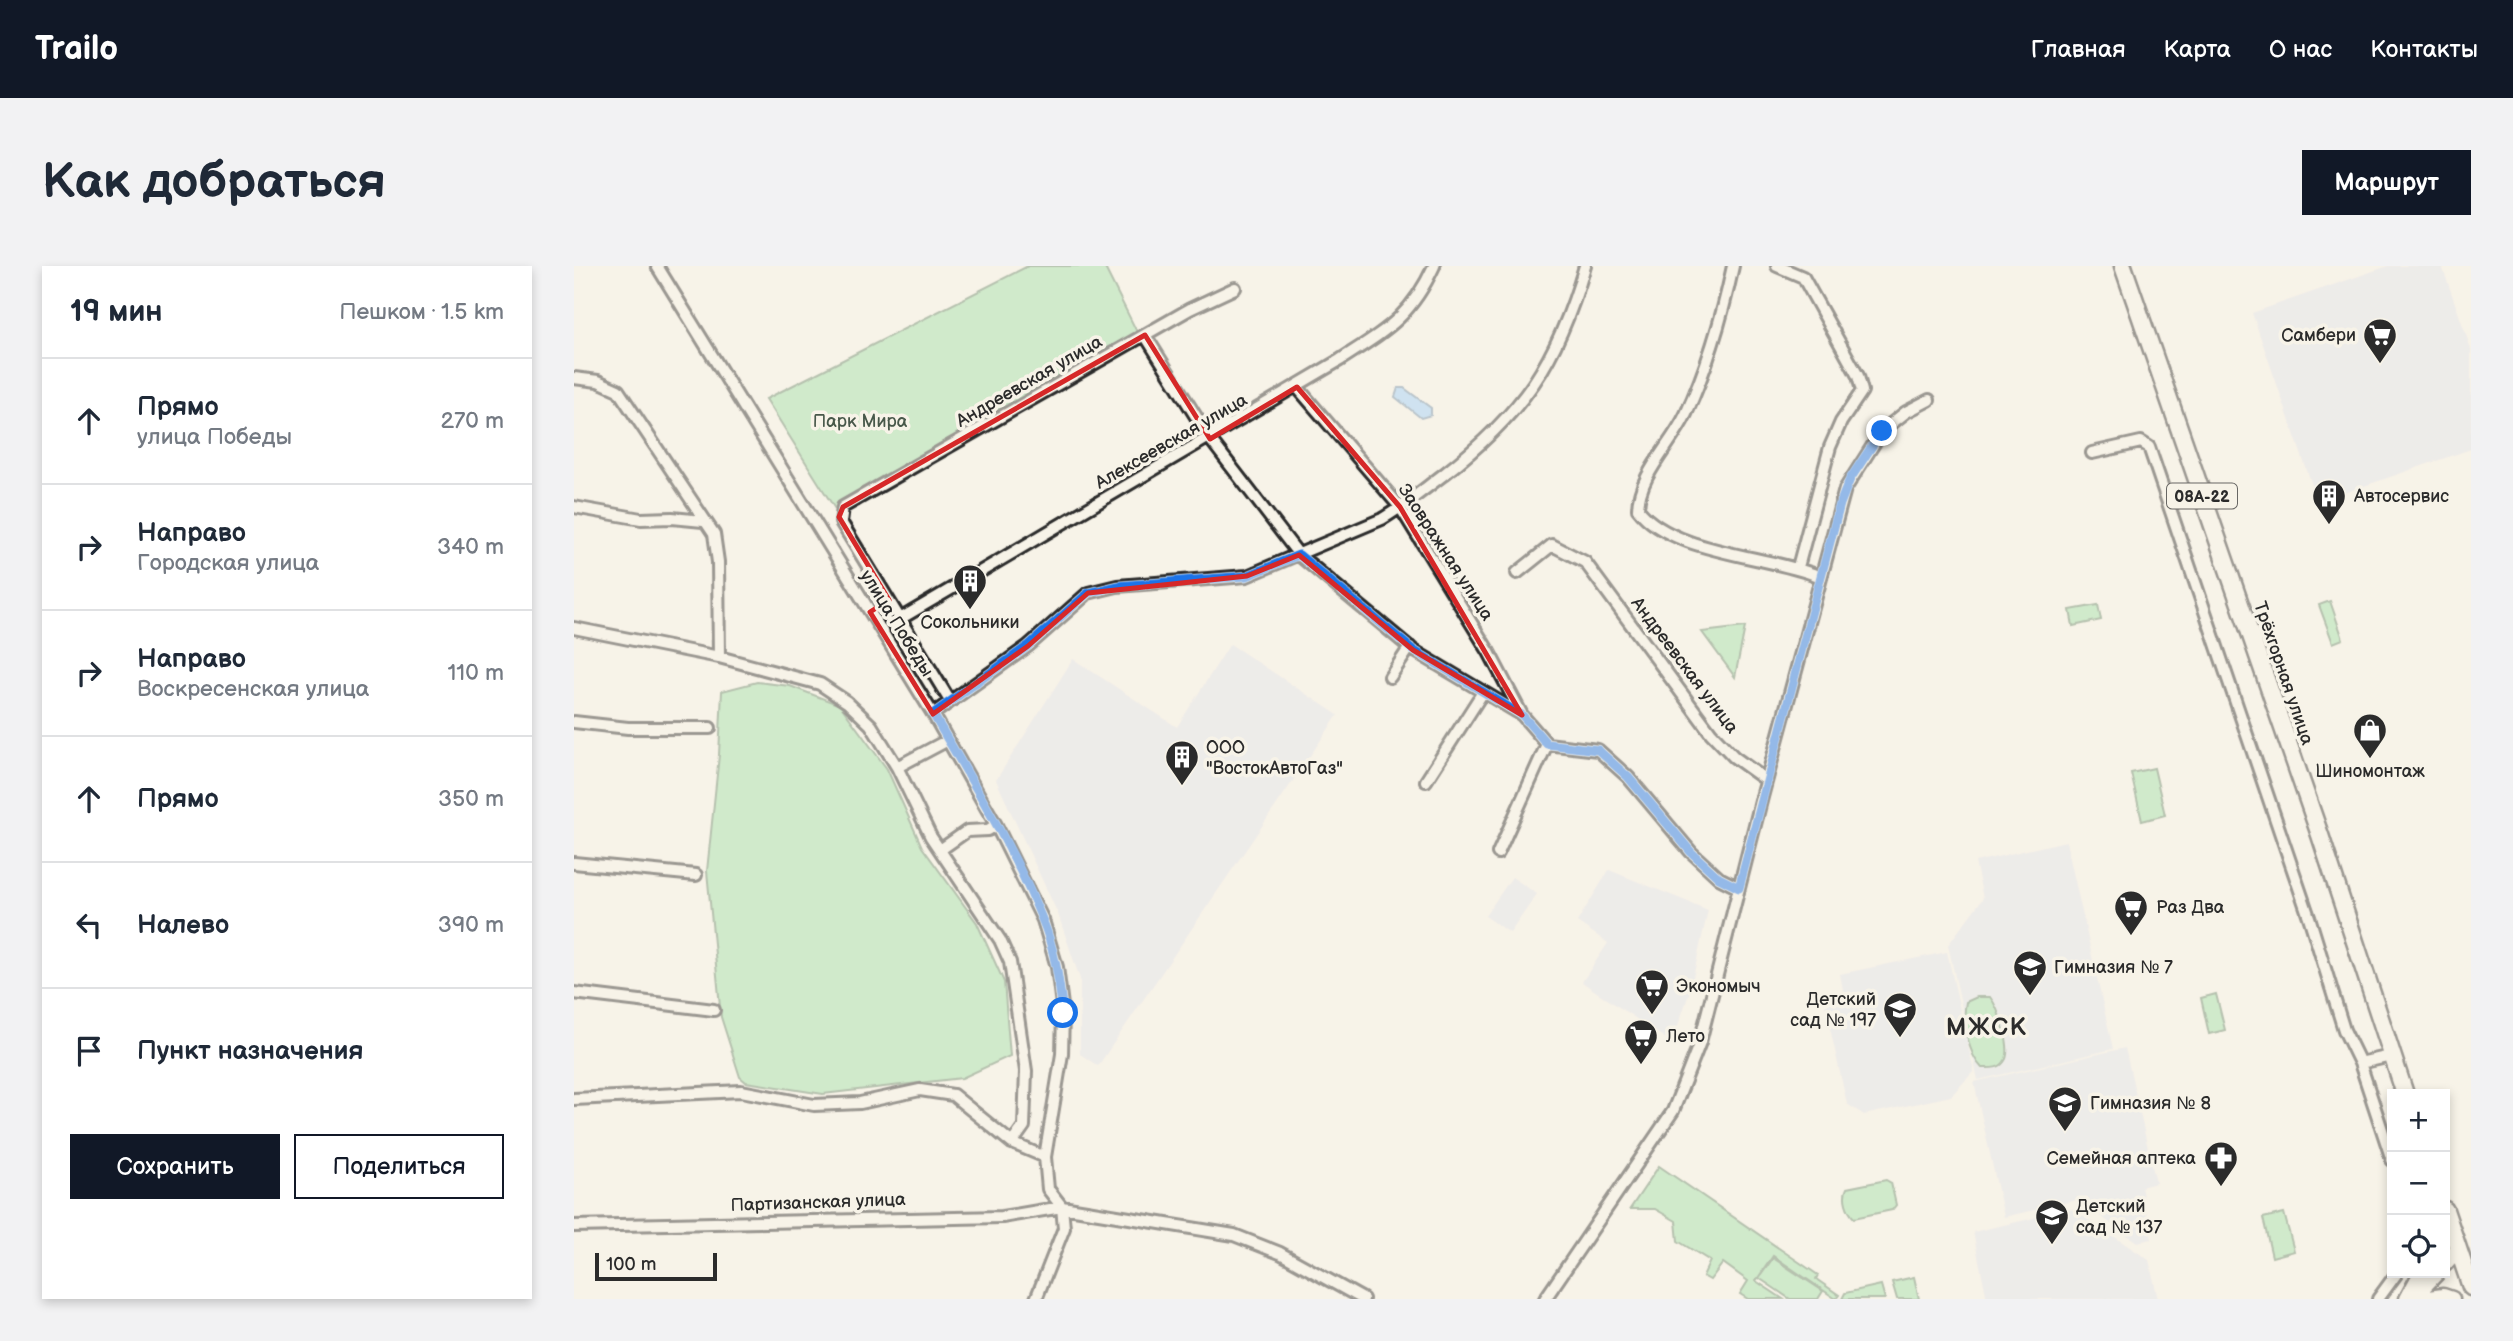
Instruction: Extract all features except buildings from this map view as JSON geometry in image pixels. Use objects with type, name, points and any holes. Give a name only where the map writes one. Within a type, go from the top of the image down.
[{"type":"highway","name":"Трёхгорная улица","points":[[2123,266],[2320,835],[2402,1089]]},
{"type":"highway","points":[[2447,1215],[2471,1287]]},
{"type":"highway","points":[[2410,1299],[2420,1278]]},
{"type":"main road","points":[[2450,1258],[2458,1248]]},
{"type":"main road","points":[[2410,1299],[2432,1278]]},
{"type":"main road","points":[[2422,1299],[2443,1296],[2452,1299]]},
{"type":"street","name":"улица Победы","points":[[657,266],[933,714],[996,825],[1043,920],[1057,967],[1063,1013],[1062,1054],[1045,1157],[1048,1189],[1062,1207]]},
{"type":"street","name":"Алексеевская улица","points":[[901,619],[1297,387],[1398,321],[1422,290],[1434,266]]},
{"type":"street","points":[[933,714],[1028,646],[1088,593],[1117,586],[1247,576],[1400,508],[1476,449],[1527,396],[1556,347],[1585,266]]},
{"type":"street","points":[[1734,266],[1710,358],[1684,418],[1644,483],[1638,509],[1652,524],[1672,538],[1798,567],[1821,577]]},
{"type":"street","points":[[1777,266],[1803,277],[1858,376],[1862,391],[1841,422],[1830,447],[1798,567]]},
{"type":"street","name":"Андреевская улица","points":[[889,600],[841,522],[842,507],[1145,335],[1235,288]]},
{"type":"street","points":[[1145,335],[1210,439],[1299,555],[1407,645],[1522,715],[1547,744],[1598,750],[1628,777],[1691,852],[1719,878],[1739,888]]},
{"type":"street","points":[[574,379],[598,382],[618,390],[714,534],[717,550],[719,657]]},
{"type":"street","name":"Заовражная улица","points":[[1297,387],[1400,508],[1489,652],[1522,715]]},
{"type":"street","points":[[1545,1299],[1673,1111],[1700,1042],[1766,780],[1840,504],[1856,468],[1882,431],[1906,412],[1928,400]]},
{"type":"street","points":[[2092,453],[2141,442],[2148,447],[2298,884],[2344,1030],[2360,1063],[2389,1152]]},
{"type":"street","points":[[574,507],[641,519],[671,517],[703,521]]},
{"type":"street","name":"Андреевская улица","points":[[1517,573],[1552,545],[1585,562],[1711,733],[1734,757],[1766,780]]},
{"type":"street","points":[[870,612],[889,600],[950,701]]},
{"type":"street","points":[[574,628],[691,650],[820,684],[847,702],[871,725],[897,767],[940,850],[1000,940],[1015,980],[1026,1072],[1024,1126],[1012,1143]]},
{"type":"street","points":[[1390,677],[1407,645]]},
{"type":"street","points":[[1426,781],[1483,692]]},
{"type":"street","points":[[574,722],[628,728],[710,728]]},
{"type":"street","points":[[897,767],[948,740]]},
{"type":"street","points":[[1498,853],[1547,744]]},
{"type":"street","points":[[940,850],[967,831],[988,830],[996,825]]},
{"type":"street","points":[[574,863],[696,875]]},
{"type":"street","points":[[574,993],[714,1010]]},
{"type":"street","points":[[2360,1063],[2391,1056]]},
{"type":"street","points":[[574,1099],[741,1091],[777,1100],[834,1104],[860,1103],[920,1090],[942,1091],[953,1095],[1012,1143],[1045,1157]]},
{"type":"street","points":[[1036,1299],[1064,1228],[1062,1207]]},
{"type":"street","name":"Партизанская улица","points":[[574,1226],[1002,1217],[1062,1207],[1234,1235],[1280,1253],[1363,1299]]},
{"type":"street","points":[[2378,1299],[2394,1278]]},
{"type":"highlighted area","points":[[1145,335],[1210,439],[1297,387],[1400,507],[1522,715],[1413,650],[1299,555],[1247,576],[1088,593],[1028,646],[933,714],[870,612],[889,600],[839,517],[843,507]]},
{"type":"shaded area","points":[[2388,266],[2442,266],[2471,349],[2471,449],[2318,502],[2252,313]]},
{"type":"shaded area","points":[[1230,644],[1338,715],[1098,1066],[1080,1054],[1080,979],[1058,914],[996,780],[1073,659],[1177,727]]},
{"type":"shaded area","name":"Гимназия № 7","points":[[2066,841],[2113,1049],[1978,1080],[1948,945],[1983,898],[1975,862]]},
{"type":"shaded area","points":[[1609,870],[1708,910],[1690,991],[1672,1043],[1582,982],[1608,943],[1577,922]]},
{"type":"shaded area","points":[[1512,877],[1537,894],[1510,933],[1485,916]]},
{"type":"shaded area","name":"Детский сад № 197","points":[[1947,952],[1974,1071],[1951,1096],[1864,1115],[1847,1104],[1825,1006],[1843,990],[1840,974]]},
{"type":"shaded area","name":"Гимназия № 8","points":[[2125,1048],[2156,1183],[2141,1187],[2152,1239],[2137,1242],[2077,1200],[2004,1217],[1974,1082]]},
{"type":"shaded area","name":"Детский сад № 137","points":[[2073,1209],[2149,1260],[2158,1299],[1987,1299],[1973,1232]]},
{"type":"green space","name":"Парк Мира","points":[[1028,266],[1104,266],[1138,334],[835,509],[766,399]]},
{"type":"green space","points":[[2330,601],[2343,639],[2333,643],[2319,605]]},
{"type":"green space","points":[[2098,605],[2101,620],[2073,626],[2070,610]]},
{"type":"green space","points":[[1745,627],[1735,677],[1702,632]]},
{"type":"green space","points":[[757,682],[790,686],[840,705],[887,769],[922,847],[977,923],[1004,982],[1010,1056],[962,1078],[823,1094],[746,1082],[740,1077],[721,1017],[707,871],[719,755],[722,691]]},
{"type":"green space","points":[[2154,768],[2165,815],[2142,821],[2131,773]]},
{"type":"green space","points":[[2216,994],[2225,1030],[2209,1034],[2201,998]]},
{"type":"green space","points":[[1977,997],[1990,997],[2004,1029],[2007,1056],[1997,1067],[1982,1068],[1970,1046],[1966,1028],[1966,1002]]},
{"type":"green space","points":[[1659,1166],[1818,1275],[1816,1279],[1839,1295],[1836,1299],[1773,1256],[1756,1281],[1783,1299],[1748,1299],[1740,1294],[1748,1281],[1723,1263],[1710,1280],[1703,1276],[1710,1261],[1678,1241],[1676,1221],[1655,1209],[1630,1209]]},
{"type":"green space","points":[[1886,1180],[1891,1183],[1896,1205],[1892,1210],[1854,1218],[1846,1204],[1847,1188]]},
{"type":"green space","points":[[2284,1213],[2294,1251],[2272,1257],[2263,1218]]},
{"type":"green space","points":[[1773,1258],[1823,1291],[1818,1299],[1790,1299],[1759,1278]]},
{"type":"green space","points":[[1914,1277],[1919,1299],[1897,1299],[1892,1282]]},
{"type":"green space","points":[[1881,1285],[1885,1299],[1842,1299],[1845,1293]]},
{"type":"water","points":[[1398,388],[1404,388],[1431,408],[1431,415],[1421,418],[1395,397]]},
{"type":"place","name":"Самбери","points":[[2380,365]]},
{"type":"place","name":"Автосервис","points":[[2329,526]]},
{"type":"place","name":"Сокольники","points":[[970,611]]},
{"type":"place","name":"Шиномонтаж","points":[[2370,760]]},
{"type":"place","name":"ООО \"ВостокАвтоГаз\"","points":[[1182,787]]},
{"type":"place","name":"Раз Два","points":[[2131,937]]},
{"type":"place","name":"Гимназия № 7","points":[[2030,997]]},
{"type":"place","name":"Экономыч","points":[[1652,1016]]},
{"type":"place","name":"Детский сад № 197","points":[[1900,1039]]},
{"type":"place","name":"Лето","points":[[1641,1066]]},
{"type":"place","name":"Гимназия № 8","points":[[2065,1133]]},
{"type":"place","name":"Семейная аптека","points":[[2221,1188]]},
{"type":"place","name":"Детский сад № 137","points":[[2052,1246]]},
{"type":"district","name":"МЖСК","points":[[1987,1027]]},
{"type":"route","points":[[1063,1013],[1057,967],[1043,920],[996,825],[933,714],[1028,646],[1088,593],[1117,586],[1247,576],[1299,555],[1413,650],[1522,715],[1547,744],[1598,750],[1628,777],[1691,852],[1719,878],[1739,888],[1840,504],[1856,468],[1882,431]]}]
